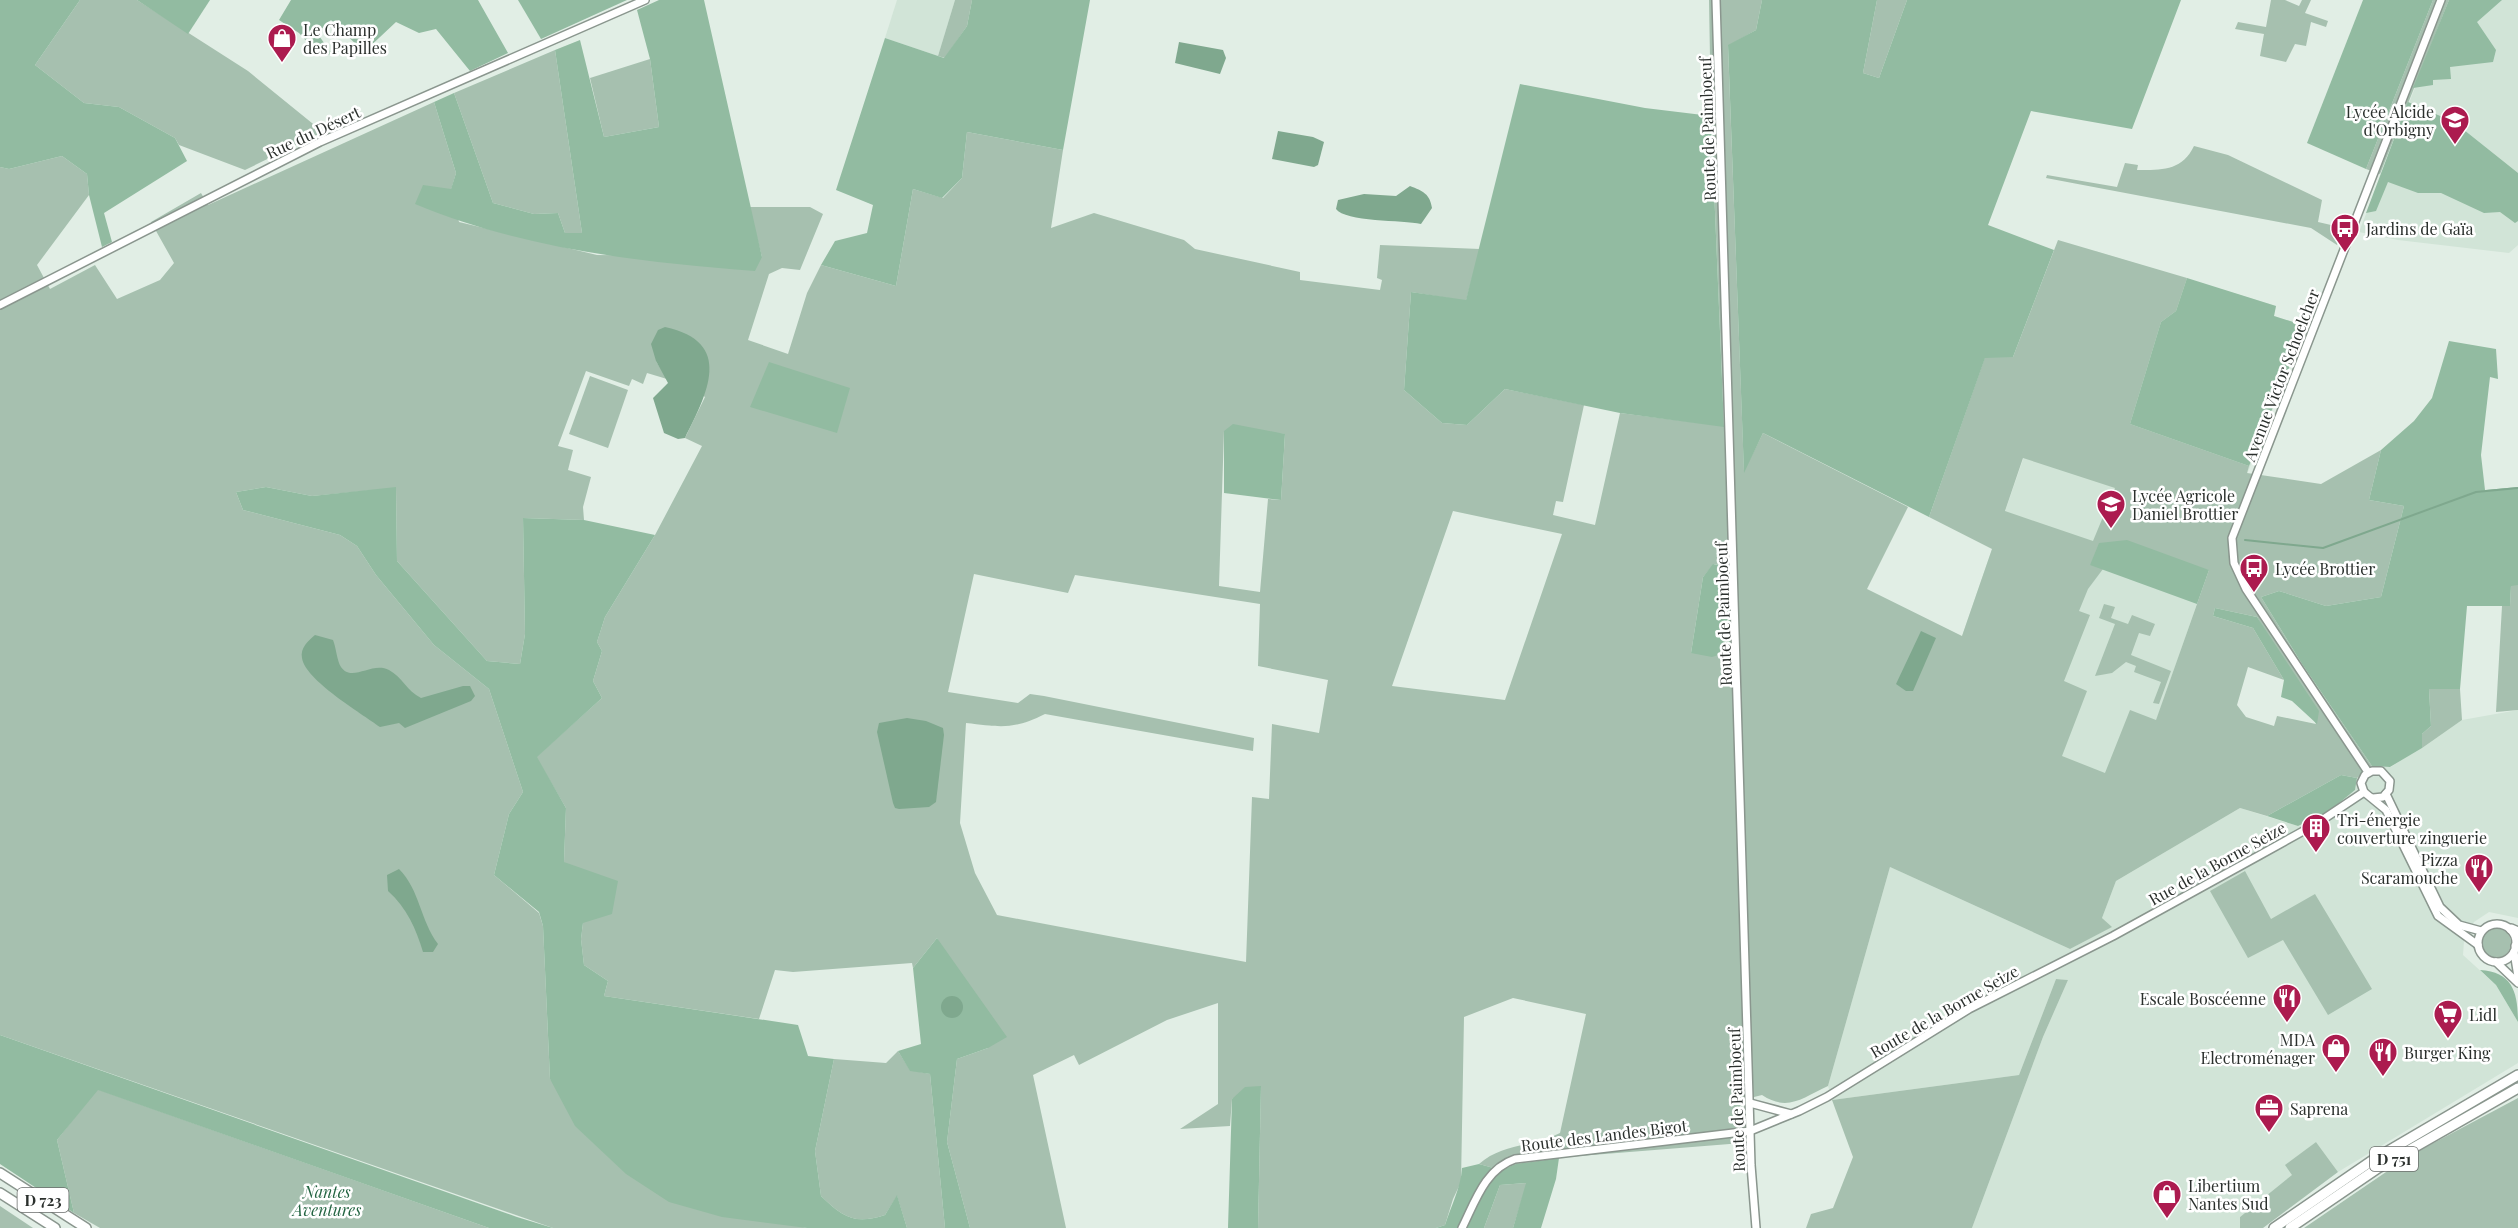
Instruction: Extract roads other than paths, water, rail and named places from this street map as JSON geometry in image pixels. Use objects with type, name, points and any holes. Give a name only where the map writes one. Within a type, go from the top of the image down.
[{"type":"highway","name":"D 751","points":[[2274,1228],[2373,1160],[2517,1075]]},
{"type":"highway","name":"D 751","points":[[2290,1228],[2378,1168],[2518,1088]]},
{"type":"highway","name":"D 723","points":[[0,1173],[87,1228]]},
{"type":"highway","name":"D 723","points":[[0,1193],[55,1228]]},
{"type":"street","name":"Rue du Désert","points":[[0,305],[320,142],[645,0]]},
{"type":"street","name":"Route de Paimboeuf","points":[[1716,0],[1750,1131],[1756,1228]]},
{"type":"street","name":"Avenue Victor Schoelcher","points":[[2368,772],[2246,588],[2234,563],[2232,538],[2441,0]]},
{"type":"street","points":[[2373,798],[2386,794],[2390,786],[2388,776],[2381,771],[2368,772],[2361,783],[2364,792],[2386,810],[2438,916],[2478,945],[2484,958],[2496,962],[2518,983]]},
{"type":"street","name":"Rue de la Borne Seize","points":[[2113,936],[2316,824],[2364,792]]},
{"type":"street","points":[[2386,794],[2440,907],[2459,925],[2481,931]]},
{"type":"street","points":[[2478,945],[2481,931],[2490,924],[2497,923],[2515,931],[2518,978]]},
{"type":"street","name":"Route de la Borne Seize","points":[[1791,1114],[1827,1097],[1969,1009],[2113,936]]},
{"type":"street","points":[[2496,962],[2506,960],[2516,948]]},
{"type":"street","points":[[1750,1103],[1791,1114]]},
{"type":"street","points":[[1750,1131],[1791,1114]]},
{"type":"street","name":"Route des Landes Bigot","points":[[1462,1228],[1490,1175],[1497,1167],[1515,1159],[1750,1131]]},
{"type":"waterway","points":[[2245,540],[2323,548],[2476,492],[2518,488]]},
{"type":"place","name":"Le Champ des Papilles","points":[[282,64]]},
{"type":"place","name":"Lycée Alcide d'Orbigny","points":[[2455,146]]},
{"type":"place","name":"Jardins de Gaïa","points":[[2345,254]]},
{"type":"place","name":"Lycée Agricole Daniel Brottier","points":[[2111,530]]},
{"type":"place","name":"Lycée Brottier","points":[[2254,594]]},
{"type":"place","name":"Tri-énergie couverture zinguerie","points":[[2316,854]]},
{"type":"place","name":"Pizza Scaramouche","points":[[2479,894]]},
{"type":"place","name":"Escale Boscéenne","points":[[2287,1024]]},
{"type":"place","name":"Lidl","points":[[2448,1040]]},
{"type":"place","name":"MDA Electroménager","points":[[2336,1074]]},
{"type":"place","name":"Burger King","points":[[2383,1078]]},
{"type":"place","name":"Saprena","points":[[2269,1134]]},
{"type":"place","name":"Libertium Nantes Sud","points":[[2167,1220]]},
{"type":"park label","name":"Nantes Aventures","points":[[327,1200]]}]
